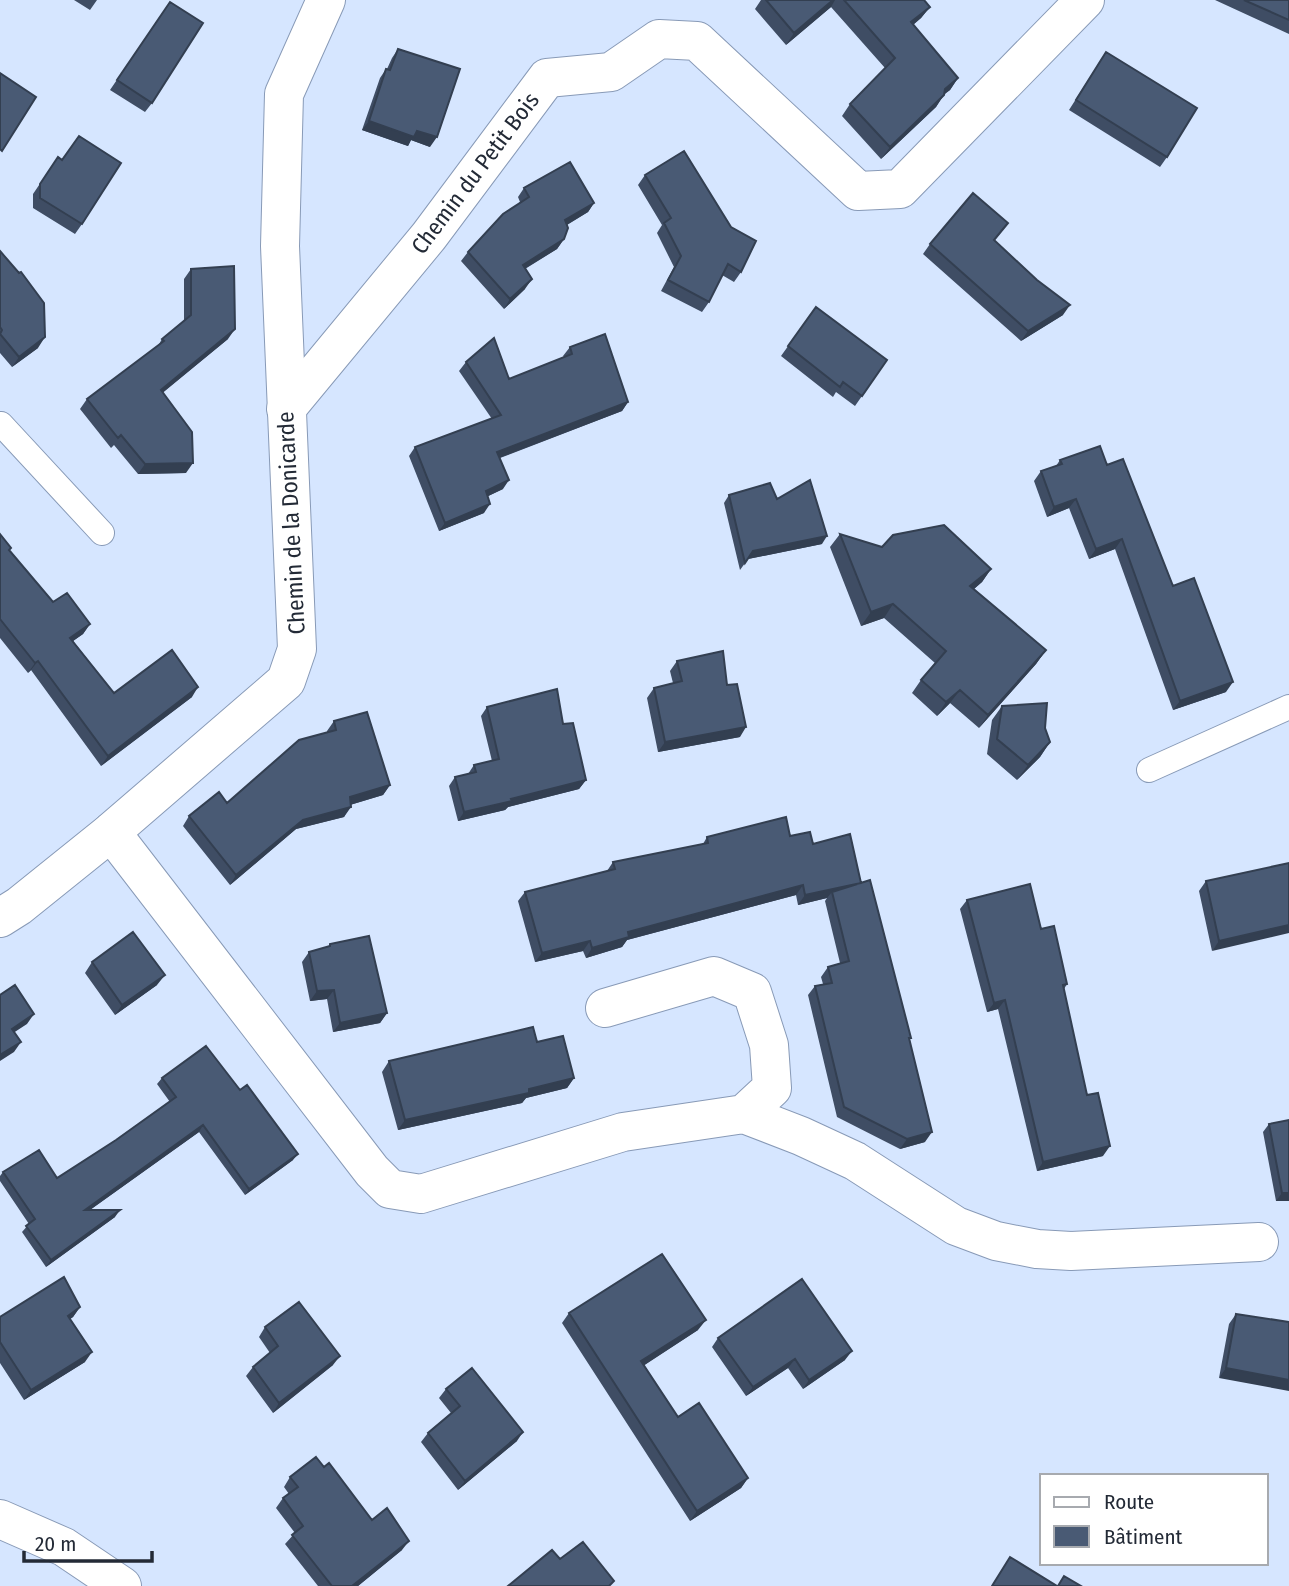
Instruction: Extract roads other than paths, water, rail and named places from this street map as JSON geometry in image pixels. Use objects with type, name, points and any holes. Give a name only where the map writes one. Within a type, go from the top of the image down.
[{"type":"street","name":"Chemin de la Donicarde","points":[[0,918],[19,906],[111,832],[286,681],[297,649],[280,246],[284,94],[326,0]]},
{"type":"street","name":"Chemin du Petit Bois","points":[[286,409],[429,236],[547,78],[611,72],[659,39],[697,41],[858,191],[900,189],[1085,0]]},
{"type":"street","points":[[111,832],[372,1171],[390,1189],[421,1194],[623,1132],[744,1114],[855,1161],[956,1226],[996,1241],[1071,1251],[1259,1242]]},
{"type":"street","points":[[605,1008],[714,976],[752,992],[769,1045],[772,1088],[744,1114]]},
{"type":"street","points":[[0,1519],[64,1547],[122,1586]]},
{"type":"lane","points":[[1,424],[102,533]]},
{"type":"lane","points":[[1149,770],[1289,707]]}]
